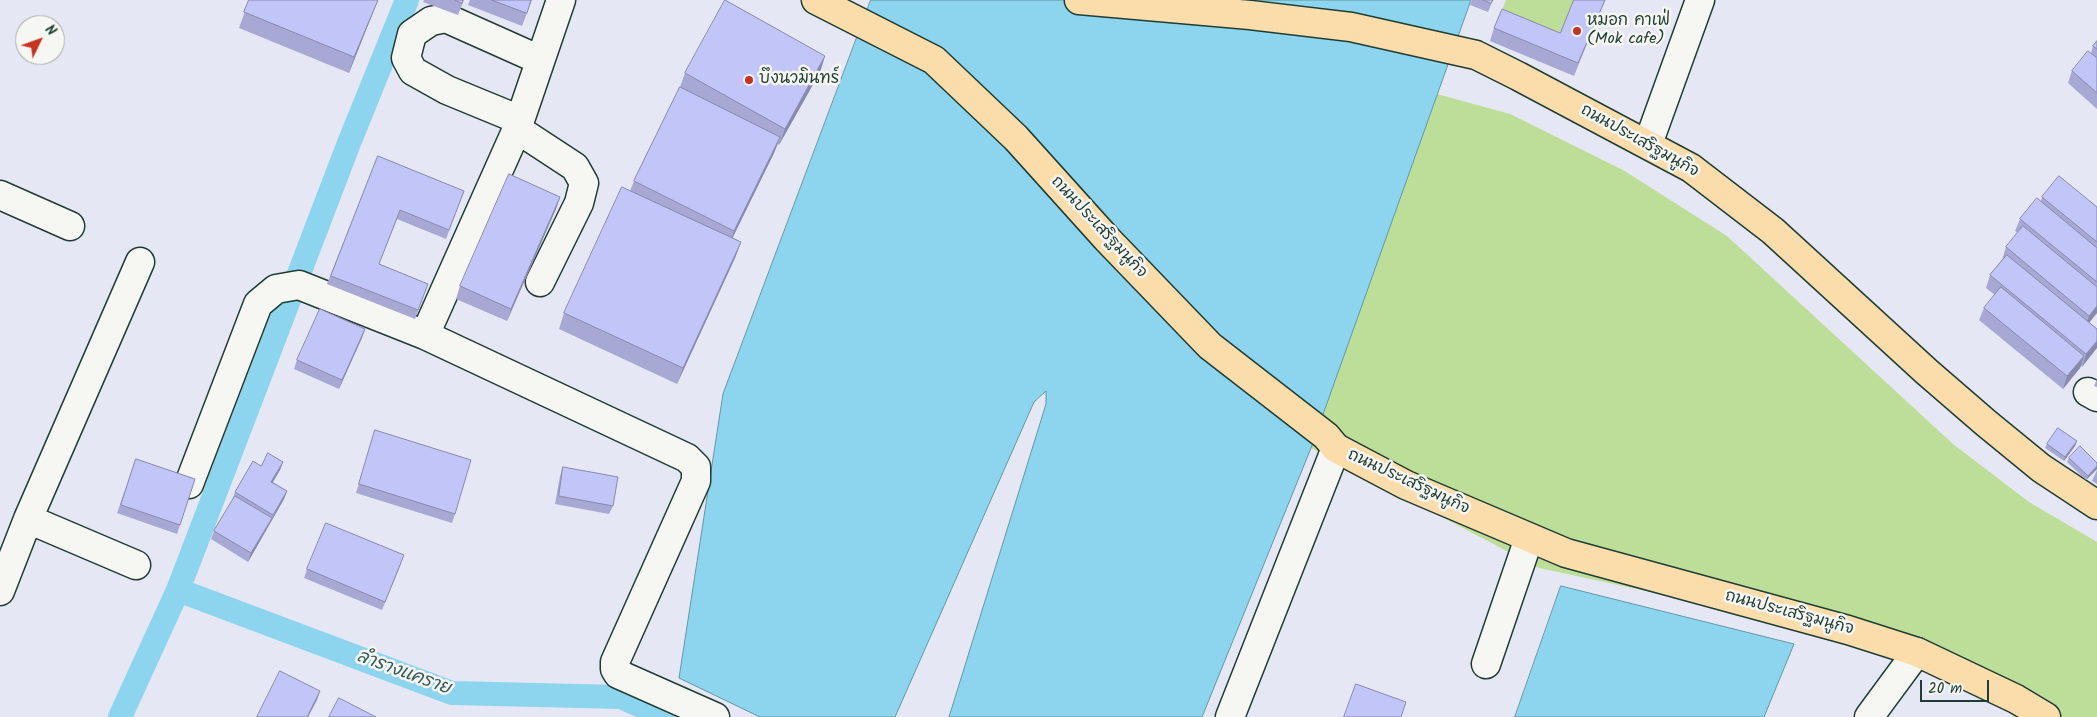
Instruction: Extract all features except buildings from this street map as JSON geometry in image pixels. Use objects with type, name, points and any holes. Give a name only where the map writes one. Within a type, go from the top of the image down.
[{"type":"main road","name":"ถนนประเสริฐมนูกิจ","points":[[1079,0],[1250,15],[1351,28],[1476,56],[1691,168],[1773,230],[1927,372],[2041,468],[2097,505]]},
{"type":"main road","name":"ถนนประเสริฐมนูกิจ","points":[[824,4],[934,60],[1016,138],[1107,240],[1210,346],[1331,442],[1406,485],[1566,553],[1848,630],[1917,652],[2016,699],[2046,717]]},
{"type":"street","points":[[425,335],[518,124],[561,0]]},
{"type":"street","points":[[1648,144],[1700,0]]},
{"type":"street","points":[[540,60],[446,18],[431,21],[412,34],[406,58],[413,71],[447,90],[518,124],[575,167],[584,183],[579,203],[540,282]]},
{"type":"street","points":[[0,195],[70,226]]},
{"type":"street","points":[[0,591],[28,519],[140,262]]},
{"type":"street","points":[[189,484],[258,304],[276,289],[294,286],[425,335],[687,458],[696,467],[696,481],[615,662],[615,669],[618,674],[715,717]]},
{"type":"street","points":[[1230,717],[1331,442]]},
{"type":"street","points":[[28,519],[136,566]]},
{"type":"street","points":[[1486,664],[1529,538]]},
{"type":"street","points":[[1869,717],[1917,652]]},
{"type":"green space","points":[[1506,0],[1575,0],[1556,45],[1498,21]]},
{"type":"green space","points":[[1437,94],[1510,114],[1623,170],[1727,236],[1953,444],[2029,502],[2097,542],[2097,717],[2060,717],[2044,706],[1945,655],[1539,568],[1311,448]]},
{"type":"water","points":[[871,0],[1471,0],[1311,448],[1202,717],[949,717],[1046,404],[1046,391],[1034,402],[895,717],[760,717],[679,678],[723,394]]},
{"type":"water","points":[[1561,586],[1794,644],[1764,717],[1515,717]]},
{"type":"waterway","points":[[120,717],[178,590],[349,143],[407,0]]},
{"type":"waterway","name":"ลำรางแคราย","points":[[178,590],[452,693],[621,697],[665,717]]},
{"type":"place","name":"หมอก คาเฟ่ (Mok cafe)","points":[[1577,31]]},
{"type":"place","name":"บึงนวมินทร์","points":[[749,80]]}]
